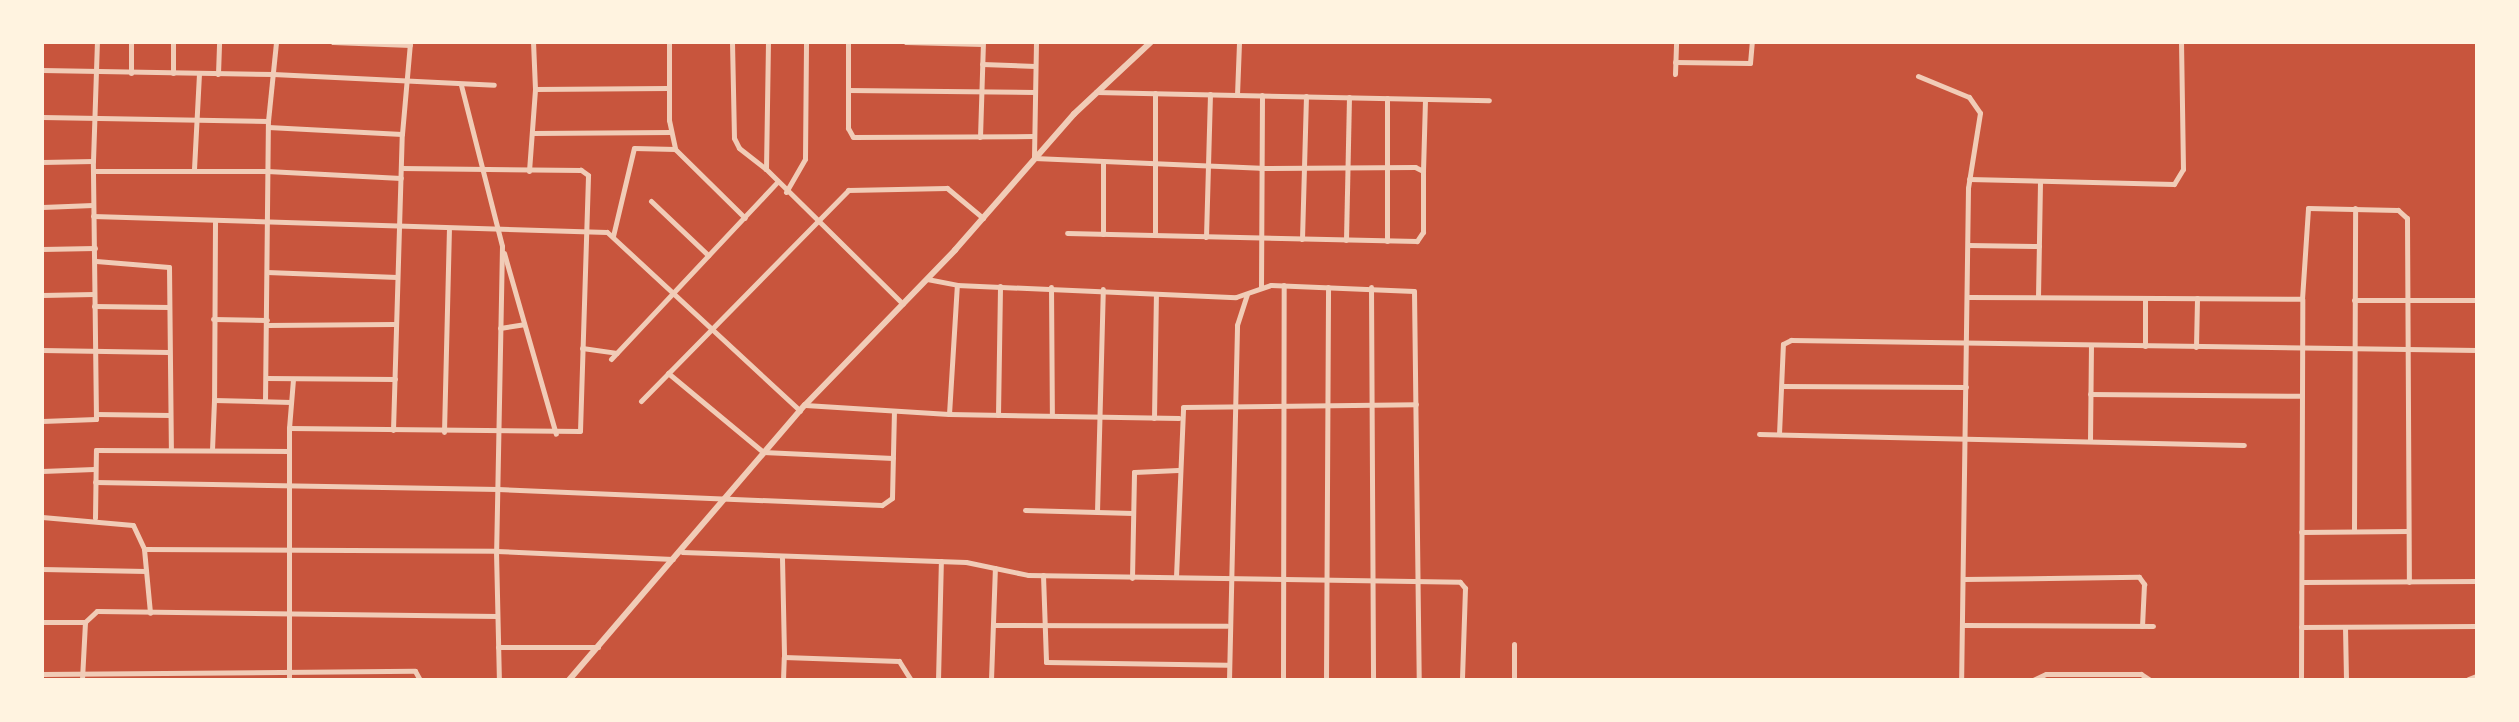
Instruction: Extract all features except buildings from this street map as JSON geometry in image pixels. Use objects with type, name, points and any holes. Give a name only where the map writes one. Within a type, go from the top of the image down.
[{"type":"street","points":[[42,421],[91,422],[96,414],[93,161],[97,42]]},
{"type":"street","points":[[131,42],[131,73]]},
{"type":"street","points":[[173,42],[173,73]]},
{"type":"street","points":[[218,74],[219,42]]},
{"type":"street","points":[[265,401],[268,124],[276,42]]},
{"type":"street","points":[[333,42],[410,43],[402,134],[394,324],[393,430]]},
{"type":"street","points":[[529,171],[535,89],[533,42]]},
{"type":"street","points":[[669,42],[668,88],[675,149],[745,218]]},
{"type":"street","points":[[732,42],[734,138],[739,148],[766,169],[786,192],[903,304]]},
{"type":"street","points":[[766,169],[768,42]]},
{"type":"street","points":[[786,192],[806,159],[806,42]]},
{"type":"street","points":[[848,42],[848,128],[853,137],[1034,136]]},
{"type":"street","points":[[906,42],[982,43],[980,137]]},
{"type":"street","points":[[1034,158],[1036,42]]},
{"type":"street","points":[[569,680],[682,552],[802,408],[927,279],[1096,92],[1151,42]]},
{"type":"street","points":[[1237,95],[1239,42]]},
{"type":"street","points":[[1675,74],[1676,42]]},
{"type":"street","points":[[1675,62],[1750,63],[1752,42]]},
{"type":"street","points":[[1969,179],[2154,186],[2180,181],[2182,42]]},
{"type":"street","points":[[982,64],[1035,66]]},
{"type":"street","points":[[42,70],[272,74],[407,84],[494,85]]},
{"type":"street","points":[[194,169],[199,73]]},
{"type":"street","points":[[1918,76],[1969,97],[1979,107],[1969,179],[1961,680]]},
{"type":"street","points":[[461,85],[502,246],[556,434]]},
{"type":"street","points":[[535,89],[668,88]]},
{"type":"street","points":[[848,90],[1035,92]]},
{"type":"street","points":[[1096,92],[1489,100]]},
{"type":"street","points":[[1155,93],[1155,235]]},
{"type":"street","points":[[1206,237],[1210,94]]},
{"type":"street","points":[[1261,287],[1262,95]]},
{"type":"street","points":[[1302,239],[1306,96]]},
{"type":"street","points":[[1346,240],[1344,167],[1349,97]]},
{"type":"street","points":[[1387,98],[1387,241]]},
{"type":"street","points":[[1067,233],[1387,241],[1422,238],[1425,99]]},
{"type":"street","points":[[42,117],[197,120],[402,134]]},
{"type":"street","points":[[533,133],[671,132]]},
{"type":"street","points":[[614,236],[634,148],[675,149]]},
{"type":"street","points":[[1034,158],[1260,168],[1385,167],[1423,172]]},
{"type":"street","points":[[42,162],[93,161]]},
{"type":"street","points":[[1103,161],[1103,234]]},
{"type":"street","points":[[289,428],[556,434],[580,431],[586,172],[401,168]]},
{"type":"street","points":[[93,171],[194,169],[401,178]]},
{"type":"street","points":[[611,359],[777,182]]},
{"type":"street","points":[[2038,297],[2040,182]]},
{"type":"street","points":[[641,401],[815,220],[848,190],[863,187],[947,188],[983,218]]},
{"type":"street","points":[[650,201],[708,255]]},
{"type":"street","points":[[42,207],[93,205]]},
{"type":"street","points":[[2354,531],[2355,208]]},
{"type":"street","points":[[2301,680],[2302,299],[2306,210],[2355,208],[2406,214],[2409,582]]},
{"type":"street","points":[[93,216],[267,225],[449,230],[585,230],[614,236],[712,330],[802,408],[948,414],[1180,418]]},
{"type":"street","points":[[212,450],[215,222]]},
{"type":"street","points":[[444,432],[449,230]]},
{"type":"street","points":[[1968,244],[2039,246]]},
{"type":"street","points":[[499,680],[496,551],[502,246]]},
{"type":"street","points":[[42,249],[95,248]]},
{"type":"street","points":[[96,261],[167,266],[171,449]]},
{"type":"street","points":[[267,272],[397,277]]},
{"type":"street","points":[[927,279],[957,285],[1103,289],[1156,294],[1247,295],[1261,287],[1283,285],[1414,291],[1419,680]]},
{"type":"street","points":[[948,414],[957,285]]},
{"type":"street","points":[[1283,285],[1283,680]]},
{"type":"street","points":[[998,415],[1000,286]]},
{"type":"street","points":[[1051,287],[1052,415]]},
{"type":"street","points":[[1326,680],[1328,287]]},
{"type":"street","points":[[1371,287],[1373,680]]},
{"type":"street","points":[[1097,512],[1103,289]]},
{"type":"street","points":[[42,295],[94,293]]},
{"type":"street","points":[[1154,418],[1156,294]]},
{"type":"street","points":[[1228,680],[1228,577],[1237,325],[1247,295]]},
{"type":"street","points":[[1968,297],[2302,299]]},
{"type":"street","points":[[2145,298],[2145,346]]},
{"type":"street","points":[[2196,347],[2197,298]]},
{"type":"street","points":[[2354,300],[2477,300]]},
{"type":"street","points":[[94,306],[169,307]]},
{"type":"street","points":[[213,319],[394,324]]},
{"type":"street","points":[[500,328],[524,324]]},
{"type":"street","points":[[1779,434],[1786,342],[1968,341],[2477,350]]},
{"type":"street","points":[[2090,440],[2091,345]]},
{"type":"street","points":[[582,348],[617,352]]},
{"type":"street","points":[[42,350],[168,352]]},
{"type":"street","points":[[668,373],[763,452],[893,458]]},
{"type":"street","points":[[266,378],[395,379]]},
{"type":"street","points":[[289,677],[289,428],[293,379]]},
{"type":"street","points":[[1782,386],[1966,387]]},
{"type":"street","points":[[2090,394],[2302,396]]},
{"type":"street","points":[[214,400],[291,402]]},
{"type":"street","points":[[1176,577],[1180,418],[1183,407],[1416,404]]},
{"type":"street","points":[[95,482],[498,489],[726,500],[887,504],[892,498],[894,411]]},
{"type":"street","points":[[96,414],[170,415]]},
{"type":"street","points":[[1759,434],[1964,435],[2245,444]]},
{"type":"street","points":[[95,518],[96,450],[289,451]]},
{"type":"street","points":[[1132,578],[1136,469],[1178,470]]},
{"type":"street","points":[[42,471],[94,470]]},
{"type":"street","points":[[1025,510],[1133,513]]},
{"type":"street","points":[[42,517],[95,518],[133,524],[144,549],[150,613]]},
{"type":"street","points":[[2301,532],[2408,531]]},
{"type":"street","points":[[144,549],[496,551],[675,559]]},
{"type":"street","points":[[682,552],[782,558],[941,561],[1043,575],[1464,584],[1462,680]]},
{"type":"street","points":[[782,558],[783,680]]},
{"type":"street","points":[[938,680],[941,561]]},
{"type":"street","points":[[991,680],[995,568]]},
{"type":"street","points":[[42,569],[146,571]]},
{"type":"street","points":[[1043,575],[1043,657],[1051,663],[1227,665]]},
{"type":"street","points":[[1963,579],[2139,577],[2144,583],[2142,626]]},
{"type":"street","points":[[2302,582],[2477,582]]},
{"type":"street","points":[[42,622],[85,622],[97,611],[497,616]]},
{"type":"street","points":[[82,680],[85,622]]},
{"type":"street","points":[[993,625],[1227,626]]},
{"type":"street","points":[[1962,625],[2153,626]]},
{"type":"street","points":[[2345,626],[2346,680]]},
{"type":"street","points":[[2301,627],[2477,626]]},
{"type":"street","points":[[1514,644],[1514,680]]},
{"type":"street","points":[[498,647],[598,647]]},
{"type":"street","points":[[783,657],[900,661],[911,680]]},
{"type":"street","points":[[42,674],[82,672],[289,677],[415,671],[420,680]]},
{"type":"street","points":[[2034,680],[2046,674],[2141,674],[2150,680]]},
{"type":"street","points":[[2470,680],[2477,677]]}]
